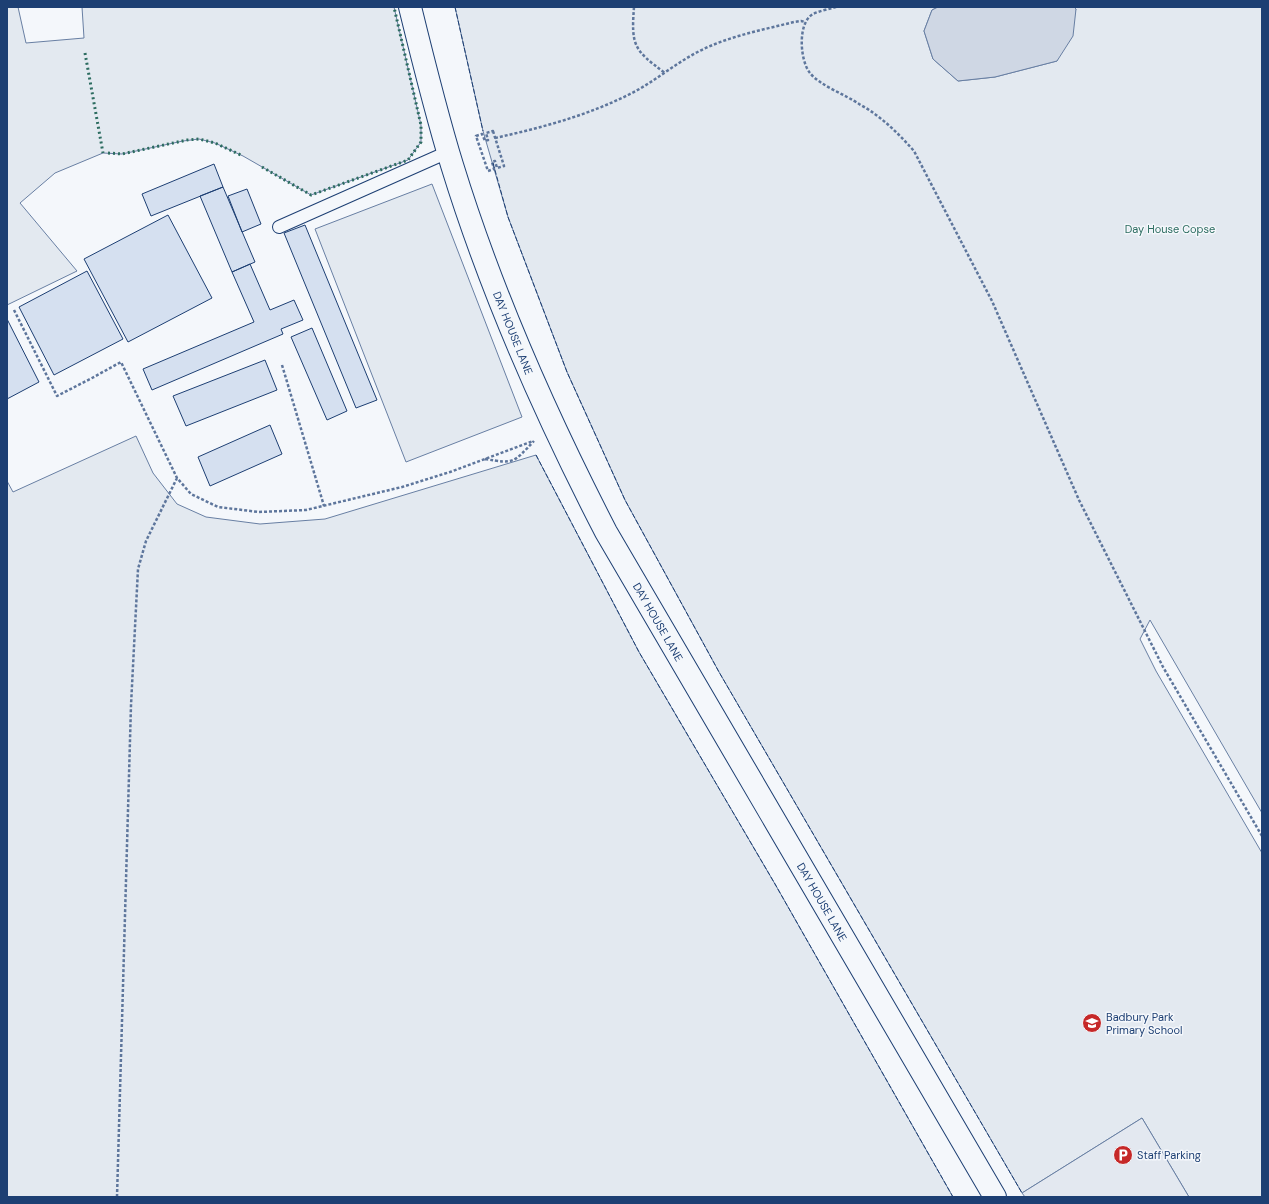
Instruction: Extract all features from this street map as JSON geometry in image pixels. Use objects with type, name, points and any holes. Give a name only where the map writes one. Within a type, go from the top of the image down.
[{"type":"street","name":"DAY HOUSE LANE","points":[[410,7],[448,152],[489,273],[523,359],[556,433],[606,532],[995,1197]]},
{"type":"lane","points":[[279,227],[448,152]]},
{"type":"path","points":[[634,7],[633,30],[636,45],[645,58],[665,73]]},
{"type":"path","points":[[836,7],[812,14],[805,22],[802,31],[804,60],[809,73],[817,80],[880,117],[897,132],[914,151],[992,301],[1079,500],[1163,667],[1262,836]]},
{"type":"path","points":[[495,138],[548,126],[627,96],[688,57],[722,41],[794,22],[805,22]]},
{"type":"path","points":[[493,131],[495,138],[504,166],[497,168],[495,161],[492,162],[494,169],[488,171],[476,136],[482,134],[485,141],[488,140],[486,133],[493,131]]},
{"type":"path","points":[[14,310],[57,396],[120,362],[177,478],[191,494],[218,507],[259,512],[306,510],[402,487],[450,472],[484,459],[534,441],[518,458],[512,461],[507,462],[484,459]]},
{"type":"path","points":[[282,364],[324,506]]},
{"type":"path","points":[[117,1197],[131,705],[138,569],[146,541],[177,478]]},
{"type":"green space","points":[[7,7],[18,7],[26,43],[84,38],[82,7],[394,7],[421,125],[421,142],[408,160],[311,195],[243,156],[215,143],[199,139],[122,154],[103,153],[55,173],[20,203],[77,271],[7,305]]},
{"type":"green space","name":"Day House Copse","points":[[455,7],[938,7],[932,10],[924,31],[933,59],[958,81],[995,77],[1057,61],[1076,9],[1074,7],[1262,7],[1262,813],[1150,620],[1140,639],[1156,671],[1262,853],[1262,1197],[1189,1197],[1142,1118],[1022,1193],[719,672],[625,500],[567,372],[508,217],[483,131]]},
{"type":"green space","points":[[432,184],[522,417],[406,462],[315,229]]},
{"type":"green space","points":[[136,436],[153,473],[177,504],[206,517],[260,524],[325,519],[536,455],[639,652],[775,884],[953,1197],[7,1197],[7,481],[13,492]]},
{"type":"shaded area","points":[[938,7],[1074,7],[1076,9],[1073,36],[1057,61],[995,77],[958,81],[933,59],[924,31],[932,10]]},
{"type":"shaded area","name":"Staff Parking","points":[[1142,1118],[1189,1197],[1025,1197],[1022,1193]]},
{"type":"building","points":[[214,164],[223,187],[151,216],[142,194]]},
{"type":"building","points":[[223,187],[255,262],[232,272],[200,196]]},
{"type":"building","points":[[247,189],[261,224],[242,232],[228,196]]},
{"type":"building","points":[[168,215],[212,298],[128,342],[84,259]]},
{"type":"building","points":[[305,225],[377,400],[356,408],[284,233]]},
{"type":"building","points":[[250,264],[270,310],[294,300],[303,320],[281,329],[283,334],[152,390],[143,369],[254,322],[232,272]]},
{"type":"building","points":[[87,271],[123,339],[54,375],[19,307]]},
{"type":"building","points":[[7,319],[39,382],[7,399]]},
{"type":"building","points":[[312,328],[347,411],[327,420],[291,337]]},
{"type":"building","points":[[265,360],[277,390],[186,426],[173,396]]},
{"type":"building","points":[[270,425],[282,454],[210,486],[198,457]]},
{"type":"hedge","points":[[262,167],[311,195],[408,160],[421,142],[421,125],[394,7]]},
{"type":"hedge","points":[[85,53],[103,153]]},
{"type":"hedge","points":[[108,153],[122,154],[187,140],[199,139],[215,143],[243,156]]},
{"type":"fence","points":[[455,7],[483,131]]},
{"type":"fence","points":[[493,163],[508,217],[567,372],[625,500],[719,672],[1022,1193]]},
{"type":"fence","points":[[536,455],[639,652],[775,884],[953,1197]]},
{"type":"place","name":"Badbury Park Primary School","points":[[1092,1023]]},
{"type":"place","name":"Staff Parking","points":[[1123,1155]]}]
